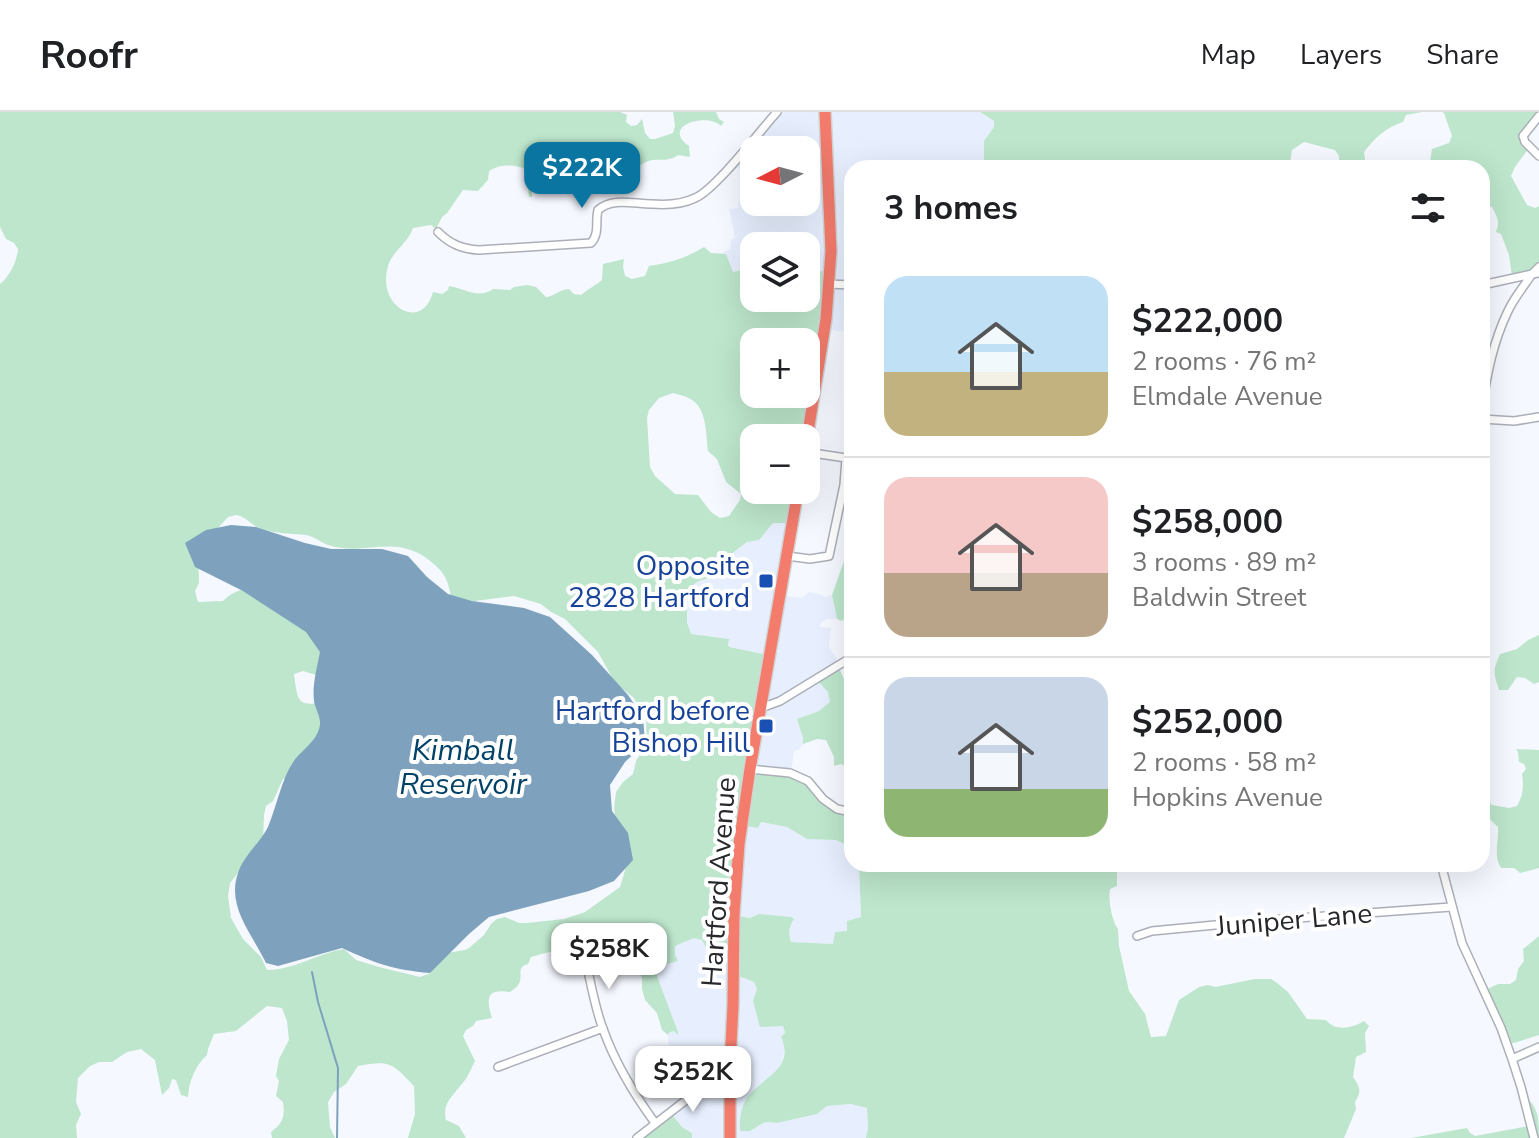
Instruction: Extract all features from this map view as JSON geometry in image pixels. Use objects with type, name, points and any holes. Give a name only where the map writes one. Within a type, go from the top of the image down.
[{"type":"highway","points":[[809,424],[824,332],[831,251],[825,112]]},
{"type":"highway","name":"Hartford Avenue","points":[[730,1138],[736,882],[750,769],[796,504]]},
{"type":"street","points":[[438,232],[462,248],[479,250],[588,244],[596,238],[597,214],[600,207],[606,204],[656,204],[694,199],[709,188],[777,112]]},
{"type":"street","points":[[1539,116],[1523,136],[1539,156]]},
{"type":"street","points":[[1490,283],[1537,271]]},
{"type":"street","points":[[1490,360],[1509,308],[1537,271]]},
{"type":"street","points":[[828,284],[844,285]]},
{"type":"street","points":[[1490,420],[1514,421],[1539,417]]},
{"type":"street","points":[[820,454],[844,458]]},
{"type":"street","points":[[787,556],[810,559],[829,556],[844,485]]},
{"type":"street","points":[[761,708],[780,701],[844,662]]},
{"type":"street","points":[[750,769],[790,773],[808,781],[823,799],[844,810]]},
{"type":"street","points":[[1443,872],[1462,943],[1512,1059],[1534,1138]]},
{"type":"street","name":"Juniper Lane","points":[[1137,936],[1152,931],[1257,921],[1451,907]]},
{"type":"street","points":[[586,962],[603,1028],[638,1099],[655,1123]]},
{"type":"street","points":[[498,1067],[603,1028]]},
{"type":"street","points":[[1512,1059],[1539,1047]]},
{"type":"street","points":[[637,1138],[730,1066]]},
{"type":"shaded area","points":[[782,112],[979,112],[994,121],[994,127],[984,141],[984,160],[844,160],[844,332],[824,329],[820,311],[820,232],[740,232],[740,270],[733,272],[726,254],[722,253],[730,249],[731,240],[735,237],[729,209],[738,208],[739,199],[740,216],[820,216],[820,136],[759,136]]},
{"type":"shaded area","points":[[740,157],[740,170],[733,164]]},
{"type":"shaded area","points":[[773,523],[791,523],[779,595],[802,598],[809,592],[825,597],[832,595],[837,612],[837,619],[827,619],[819,627],[831,628],[829,647],[839,663],[828,692],[831,702],[819,711],[797,719],[803,744],[794,751],[791,773],[750,769],[728,639],[691,634],[687,622],[687,591],[698,580],[719,577],[730,555],[747,542],[759,539]]},
{"type":"shaded area","points":[[760,822],[787,827],[807,838],[844,844],[844,872],[859,872],[861,917],[833,944],[791,942],[790,925],[794,920],[734,915],[742,824]]},
{"type":"shaded area","points":[[694,938],[702,940],[715,951],[732,954],[740,977],[754,982],[783,1025],[785,1033],[781,1038],[785,1047],[781,1066],[753,1092],[750,1131],[765,1122],[777,1123],[817,1114],[827,1106],[852,1104],[867,1108],[866,1138],[692,1138],[692,1133],[682,1127],[670,1112],[694,1090],[669,1053],[668,1035],[674,1031],[655,971],[675,955],[675,946]]},
{"type":"green space","points":[[0,112],[620,112],[627,115],[626,122],[631,126],[642,119],[645,133],[650,139],[655,139],[673,133],[673,112],[716,112],[724,122],[721,126],[706,120],[697,121],[689,123],[680,132],[681,139],[689,146],[690,157],[678,155],[652,160],[632,170],[624,166],[607,166],[599,161],[582,166],[559,164],[532,180],[532,197],[529,197],[525,169],[507,166],[489,171],[488,180],[478,191],[463,190],[436,229],[431,225],[413,228],[389,264],[386,284],[395,304],[412,312],[428,304],[433,292],[442,294],[449,286],[482,293],[527,285],[536,287],[546,297],[569,289],[581,295],[602,280],[603,264],[624,259],[625,276],[632,279],[645,276],[649,266],[678,260],[704,247],[711,253],[726,254],[733,272],[740,270],[740,312],[820,312],[820,271],[830,272],[820,341],[820,328],[740,328],[740,408],[810,408],[808,424],[740,424],[740,493],[726,482],[717,459],[708,451],[705,423],[697,404],[673,393],[659,398],[649,410],[647,418],[650,467],[655,476],[675,494],[698,495],[720,518],[729,516],[740,500],[740,504],[794,504],[791,523],[773,523],[759,540],[747,542],[730,555],[719,577],[701,580],[687,591],[687,622],[691,634],[729,639],[729,647],[768,655],[750,765],[806,780],[823,799],[844,808],[844,844],[836,840],[807,839],[787,827],[761,822],[758,828],[742,825],[734,915],[750,918],[759,914],[791,917],[794,919],[790,930],[791,942],[833,944],[835,932],[847,931],[847,921],[861,917],[859,872],[1117,872],[1117,886],[1110,889],[1110,904],[1118,929],[1129,991],[1145,1014],[1151,1037],[1166,1036],[1179,1000],[1199,987],[1255,979],[1271,979],[1277,983],[1288,992],[1307,1019],[1326,1020],[1344,1028],[1364,1021],[1369,1026],[1365,1033],[1366,1052],[1356,1057],[1353,1077],[1359,1092],[1356,1109],[1344,1138],[866,1138],[867,1108],[851,1104],[827,1106],[817,1114],[777,1123],[765,1122],[750,1131],[740,1131],[746,1099],[780,1066],[784,1058],[783,1026],[760,1027],[753,1001],[757,989],[754,982],[733,974],[732,954],[717,955],[715,951],[708,951],[702,940],[694,938],[675,946],[678,961],[660,966],[655,971],[678,1032],[678,1035],[674,1031],[668,1035],[662,1030],[657,1013],[645,1000],[632,946],[624,943],[620,936],[611,935],[592,940],[583,949],[553,951],[531,957],[528,964],[521,968],[516,987],[510,992],[492,993],[489,1005],[492,1018],[476,1021],[463,1036],[475,1061],[445,1109],[446,1120],[459,1126],[466,1138],[408,1138],[415,1114],[414,1086],[395,1068],[377,1063],[358,1066],[328,1102],[330,1127],[335,1138],[272,1138],[271,1132],[281,1123],[283,1116],[283,1102],[276,1096],[279,1081],[276,1076],[279,1059],[289,1040],[282,1008],[267,1006],[236,1031],[214,1034],[207,1055],[193,1074],[188,1097],[181,1095],[176,1080],[172,1079],[162,1095],[155,1060],[141,1049],[127,1052],[112,1062],[90,1066],[78,1078],[76,1102],[81,1114],[76,1125],[77,1138],[0,1138],[0,284],[16,258],[18,249],[6,239],[0,227]],"holes":[[[239,516],[263,529],[308,536],[342,548],[404,548],[416,552],[438,568],[446,579],[451,596],[459,600],[514,596],[541,604],[565,619],[598,652],[615,683],[634,698],[646,721],[647,743],[636,761],[633,774],[616,792],[615,816],[629,857],[620,887],[585,912],[564,919],[527,923],[505,917],[497,919],[469,948],[441,954],[429,967],[431,973],[420,977],[356,960],[344,949],[267,970],[261,957],[243,939],[231,918],[230,883],[263,841],[266,806],[273,801],[283,779],[292,777],[330,714],[330,701],[311,704],[299,698],[294,674],[303,671],[316,675],[326,633],[270,585],[239,591],[223,601],[198,602],[195,591],[199,583],[198,550],[228,517]]]},
{"type":"green space","points":[[980,112],[1422,112],[1406,115],[1403,122],[1376,138],[1364,152],[1365,160],[1339,160],[1335,150],[1304,142],[1292,150],[1290,160],[984,160],[984,141],[994,127],[994,121]]},
{"type":"green space","points":[[1539,112],[1523,135],[1529,148],[1511,176],[1527,205],[1539,206],[1539,267],[1532,274],[1512,277],[1509,255],[1501,234],[1496,232],[1498,222],[1490,206],[1490,160],[1430,160],[1432,149],[1449,143],[1452,136],[1444,113]]},
{"type":"green space","points":[[844,561],[842,621],[837,619],[832,595]]},
{"type":"green space","points":[[1539,635],[1539,682],[1534,684],[1517,677],[1508,690],[1499,690],[1495,672],[1500,654],[1517,649]]},
{"type":"green space","points":[[837,665],[844,678],[844,765],[834,766],[834,757],[826,740],[817,739],[803,744],[797,719],[819,711],[830,702],[828,692],[816,679]]},
{"type":"green space","points":[[1516,749],[1539,750],[1539,868],[1520,873],[1514,868],[1501,868],[1497,853],[1498,827],[1490,820],[1490,802],[1509,808],[1517,806],[1521,798],[1522,774],[1526,769],[1519,762]]},
{"type":"green space","points":[[1539,936],[1539,1035],[1514,1043],[1505,1042],[1483,991],[1516,980],[1518,969],[1524,961],[1523,949]]},
{"type":"green space","points":[[1522,1094],[1537,1113],[1539,1138],[1411,1138],[1467,1128],[1475,1136],[1529,1126]]},
{"type":"green space","points":[[670,1112],[682,1127],[692,1133],[692,1138],[640,1138]]},
{"type":"water","name":"Kimball Reservoir","points":[[231,525],[256,527],[331,549],[382,549],[408,556],[448,594],[472,601],[524,608],[550,617],[592,655],[643,717],[645,743],[625,762],[610,785],[612,811],[628,833],[633,860],[614,881],[589,891],[489,917],[430,973],[384,965],[342,948],[278,966],[266,963],[238,909],[235,885],[241,867],[268,827],[288,770],[318,731],[320,722],[314,689],[320,652],[306,632],[243,591],[195,567],[185,543],[206,530]]},
{"type":"waterway","points":[[312,972],[338,1068],[337,1138]]},
{"type":"place","name":"Opposite 2828 Hartford","points":[[766,581]]},
{"type":"place","name":"Hartford before Bishop Hill","points":[[766,726]]}]
